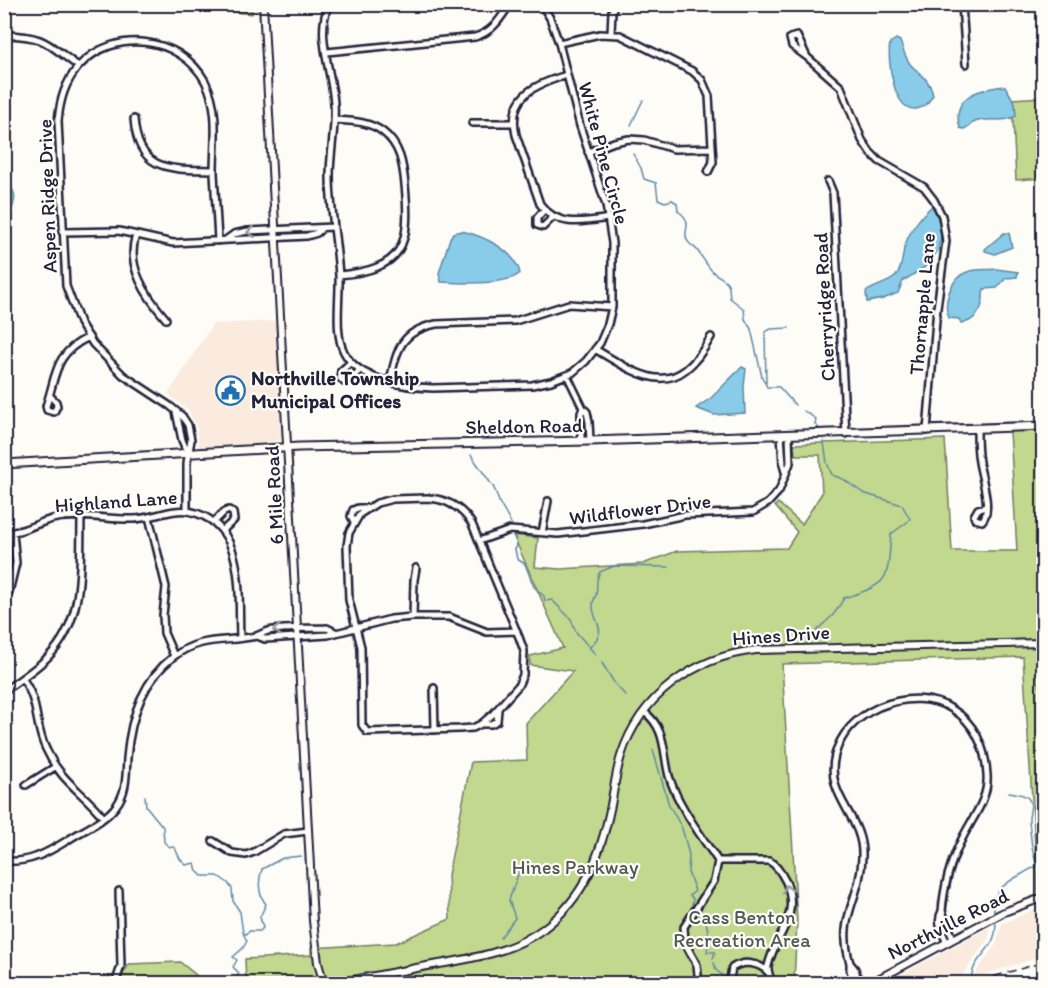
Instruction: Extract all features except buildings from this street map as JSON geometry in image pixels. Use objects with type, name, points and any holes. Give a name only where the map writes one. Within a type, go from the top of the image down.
[{"type":"main road","name":"Sheldon Road","points":[[4,464],[288,448],[846,434],[1044,426]]},
{"type":"street","name":"6 Mile Road","points":[[264,4],[314,932],[318,963],[324,982]]},
{"type":"street","points":[[329,4],[324,27],[335,105],[330,176],[339,275],[339,334],[343,351],[359,371]]},
{"type":"street","points":[[327,52],[475,37],[486,33],[496,25],[510,4]]},
{"type":"street","name":"White Pine Circle","points":[[351,362],[341,371],[340,378],[344,382],[350,380],[359,371],[390,381],[433,388],[541,384],[567,375],[586,361],[604,336],[612,307],[612,243],[609,218],[588,152],[559,43],[550,18],[541,4]]},
{"type":"street","points":[[611,33],[612,11],[615,4]]},
{"type":"street","points":[[962,4],[966,64]]},
{"type":"street","points":[[559,43],[611,33],[629,38],[687,67],[702,80],[709,96],[713,162],[708,172]]},
{"type":"street","points":[[5,34],[42,39],[78,66]]},
{"type":"street","name":"Aspen Ridge Drive","points":[[187,510],[188,454],[175,411],[123,375],[106,359],[80,323],[66,286],[58,121],[63,90],[78,66],[102,49],[124,42],[158,44],[186,59],[202,76],[212,99],[218,241]]},
{"type":"street","name":"Thornapple Lane","points":[[807,57],[841,87],[862,140],[870,152],[879,160],[924,187],[942,216],[946,241],[937,308],[927,431]]},
{"type":"street","points":[[567,75],[545,81],[532,88],[518,104],[513,123],[544,210],[553,217],[577,223],[609,218]]},
{"type":"street","points":[[134,118],[139,145],[154,162],[169,168],[214,170]]},
{"type":"street","points":[[334,120],[368,124],[385,133],[394,143],[403,163],[408,219],[407,231],[401,246],[388,261],[371,270],[339,275]]},
{"type":"street","points":[[472,123],[513,123]]},
{"type":"street","points":[[588,152],[629,139],[644,140],[674,149],[712,148]]},
{"type":"street","name":"Cherryridge Road","points":[[828,181],[833,193],[846,434]]},
{"type":"street","points":[[544,210],[537,218],[537,225],[543,227],[553,217]]},
{"type":"street","points":[[62,232],[111,231],[173,243],[218,241],[248,231],[333,227]]},
{"type":"street","points":[[227,239],[236,241],[307,236],[317,233],[322,228]]},
{"type":"street","points":[[136,235],[134,252],[139,276],[148,296],[166,319]]},
{"type":"street","points":[[390,381],[399,346],[405,338],[424,326],[515,321],[569,304],[612,307]]},
{"type":"street","points":[[51,397],[55,371],[60,362],[73,347],[89,337]]},
{"type":"street","points":[[595,349],[633,372],[647,378],[659,379],[684,372],[700,355],[711,337]]},
{"type":"street","points":[[567,375],[587,412],[590,422],[590,441]]},
{"type":"street","points":[[581,441],[583,408]]},
{"type":"street","points":[[977,429],[978,454],[985,487],[986,507]]},
{"type":"street","name":"Wildflower Drive","points":[[480,541],[510,530],[520,529],[558,534],[643,524],[685,515],[753,512],[768,503],[780,491],[785,480],[783,464],[785,435]]},
{"type":"street","points":[[428,498],[444,500],[456,506],[467,516],[480,541],[524,651],[523,675],[518,686],[499,708],[473,728],[365,732],[362,725],[361,647],[357,629],[349,600],[347,551],[349,533],[354,522],[367,508],[389,500],[428,498]]},
{"type":"street","points":[[542,533],[548,501]]},
{"type":"street","name":"Highland Lane","points":[[4,533],[13,533],[58,518],[136,519],[187,510],[214,522],[223,530],[233,549],[240,638]]},
{"type":"street","points":[[214,522],[224,512],[229,510],[233,513],[234,520],[223,530]]},
{"type":"street","points":[[149,517],[166,587],[164,633],[174,656]]},
{"type":"street","points":[[4,691],[48,657],[58,646],[72,621],[78,595],[81,518]]},
{"type":"street","points":[[9,592],[16,563],[13,533]]},
{"type":"street","points":[[413,617],[416,568]]},
{"type":"street","points":[[4,861],[21,861],[41,856],[103,818],[118,804],[125,788],[130,726],[134,713],[154,676],[174,656],[197,645],[215,639],[257,636],[265,639],[297,633],[328,635],[391,619],[413,617],[449,617],[487,632],[517,631]]},
{"type":"street","name":"Hines Drive","points":[[333,984],[491,954],[523,941],[551,922],[576,896],[596,863],[604,837],[621,757],[630,735],[644,712],[663,690],[688,672],[714,659],[744,651],[1044,643]]},
{"type":"street","points":[[1044,668],[1042,670],[1044,686]]},
{"type":"street","points":[[22,678],[35,701],[41,735],[55,767],[103,818]]},
{"type":"street","points":[[434,688],[435,730]]},
{"type":"street","points":[[854,984],[845,943],[845,930],[861,867],[862,848],[857,825],[836,788],[832,767],[837,747],[853,723],[869,711],[904,699],[936,701],[962,716],[980,740],[986,765],[985,797],[962,838],[951,865],[939,921],[950,940]]},
{"type":"street","points":[[644,712],[653,719],[660,731],[669,775],[677,796],[718,861],[714,881],[685,923],[686,945],[697,965],[699,984]]},
{"type":"street","points":[[26,785],[55,767]]},
{"type":"street","points":[[213,841],[232,853],[246,855],[284,834],[308,831]]},
{"type":"street","points":[[718,861],[769,861],[776,865],[787,885],[790,898],[789,920],[770,961],[768,972],[772,984]]},
{"type":"street","points":[[115,984],[122,966],[119,891]]},
{"type":"street","name":"Northville Road","points":[[869,984],[1004,912],[1044,897]]},
{"type":"street","points":[[850,963],[855,969],[859,984]]},
{"type":"street","points":[[729,984],[732,968],[738,964],[755,964],[768,972]]},
{"type":"shaded area","points":[[277,321],[281,438],[275,443],[199,447],[196,426],[189,411],[168,394],[213,324]]},
{"type":"shaded area","points":[[1043,905],[1043,956],[976,977],[975,974],[996,944],[1002,924]]},
{"type":"shaded area","points":[[990,927],[988,939],[961,977],[938,983],[886,983]]},
{"type":"green space","points":[[168,5],[251,5],[252,14]]},
{"type":"green space","points":[[1043,97],[1043,178],[1016,180],[1012,99]]},
{"type":"green space","name":"Hines Parkway","points":[[1043,430],[1043,891],[1038,893],[1023,657],[782,664],[797,920],[794,983],[246,984],[245,959],[311,955],[311,948],[396,943],[450,919],[448,875],[471,762],[527,760],[526,723],[573,671],[530,665],[530,656],[563,648],[513,535],[538,538],[535,567],[560,569],[643,564],[677,551],[787,548],[797,532],[775,506],[778,503],[802,524],[822,493],[820,455],[795,455],[794,444],[945,439],[952,551],[1017,551],[1010,431]]},
{"type":"green space","points":[[180,962],[196,975],[197,983],[117,984],[129,964]]},
{"type":"water","points":[[896,39],[900,41],[910,64],[927,81],[932,90],[933,95],[921,108],[907,107],[901,101],[893,82],[889,50],[890,43]]},
{"type":"water","points":[[1005,86],[1015,103],[1016,116],[978,121],[964,129],[960,128],[959,108],[963,101],[977,92]]},
{"type":"water","points":[[4,189],[12,189],[15,198],[10,212],[5,210]]},
{"type":"water","points":[[932,206],[936,210],[942,231],[938,251],[925,267],[903,281],[898,293],[867,302],[866,292],[896,276],[901,267],[904,249],[911,231]]},
{"type":"water","points":[[5,215],[12,216],[10,239],[7,239]]},
{"type":"water","points":[[462,231],[497,245],[512,257],[520,273],[514,277],[494,282],[441,282],[439,273],[450,238],[453,233]]},
{"type":"water","points":[[1004,233],[1009,233],[1012,247],[995,254],[985,251],[985,249]]},
{"type":"water","points":[[996,269],[1018,272],[1017,277],[1006,278],[997,288],[984,289],[981,308],[969,321],[961,323],[959,319],[949,318],[947,299],[956,279],[970,271]]},
{"type":"water","points":[[742,367],[746,369],[745,413],[714,415],[696,408],[711,398]]},
{"type":"waterway","points":[[124,4],[130,7],[148,4]]},
{"type":"waterway","points":[[631,125],[643,100]]},
{"type":"waterway","points":[[4,128],[10,142],[4,156]]},
{"type":"waterway","points":[[633,154],[644,179],[656,183],[658,199],[665,202],[672,200],[677,203],[678,211],[686,219],[688,242],[713,272],[727,282],[730,298],[744,309],[762,377],[767,387],[779,387],[795,405]]},
{"type":"waterway","points":[[4,264],[4,274]]},
{"type":"waterway","points":[[766,383],[765,332],[771,329],[789,328]]},
{"type":"waterway","points":[[804,411],[816,419],[815,424],[821,431]]},
{"type":"waterway","points":[[807,643],[834,614],[844,598],[871,588],[884,578],[889,561],[891,534],[910,519],[902,505],[863,493],[843,479],[832,475],[827,463],[823,436]]},
{"type":"waterway","points":[[471,455],[494,488],[514,529]]},
{"type":"waterway","points":[[515,534],[517,559],[525,564],[534,587],[544,596],[545,601],[552,600],[571,619],[576,632],[596,655]]},
{"type":"waterway","points":[[590,647],[599,635],[599,625],[593,611],[593,604],[600,572],[614,566],[669,567]]},
{"type":"waterway","points":[[602,663],[615,684],[626,696]]},
{"type":"waterway","points":[[653,750],[669,805],[682,828],[689,855],[688,872],[695,891],[690,895],[693,899],[691,910]]},
{"type":"waterway","points":[[1009,792],[1024,796],[1030,801],[1029,822],[1032,849],[1037,865]]},
{"type":"waterway","points":[[145,796],[146,806],[163,827],[164,842],[175,848],[186,865],[195,863],[197,871],[202,876],[218,876],[232,889],[233,901],[240,912],[243,933],[247,941],[233,957],[237,960],[233,967],[239,973],[236,979],[238,984]]},
{"type":"waterway","points":[[245,934],[250,931],[260,931],[263,928],[260,917],[266,904],[261,896],[260,888],[262,869],[283,858],[301,856]]},
{"type":"waterway","points":[[500,938],[515,918],[509,900],[521,861]]},
{"type":"waterway","points":[[994,913],[995,899],[1000,889],[1016,877],[1044,864]]},
{"type":"waterway","points":[[696,913],[710,919],[706,922],[708,931],[704,943],[708,946],[707,952],[715,952],[713,959]]},
{"type":"waterway","points":[[971,984],[975,965],[994,938],[995,918]]},
{"type":"waterway","points":[[714,963],[716,970],[722,975],[722,984]]},
{"type":"waterway","points":[[441,984],[460,984]]},
{"type":"railway","points":[[968,984],[1044,962]]},
{"type":"place","name":"Northville Township Municipal Offices","points":[[230,390]]},
{"type":"park label","name":"Cass Benton Recreation Area","points":[[742,928]]}]
